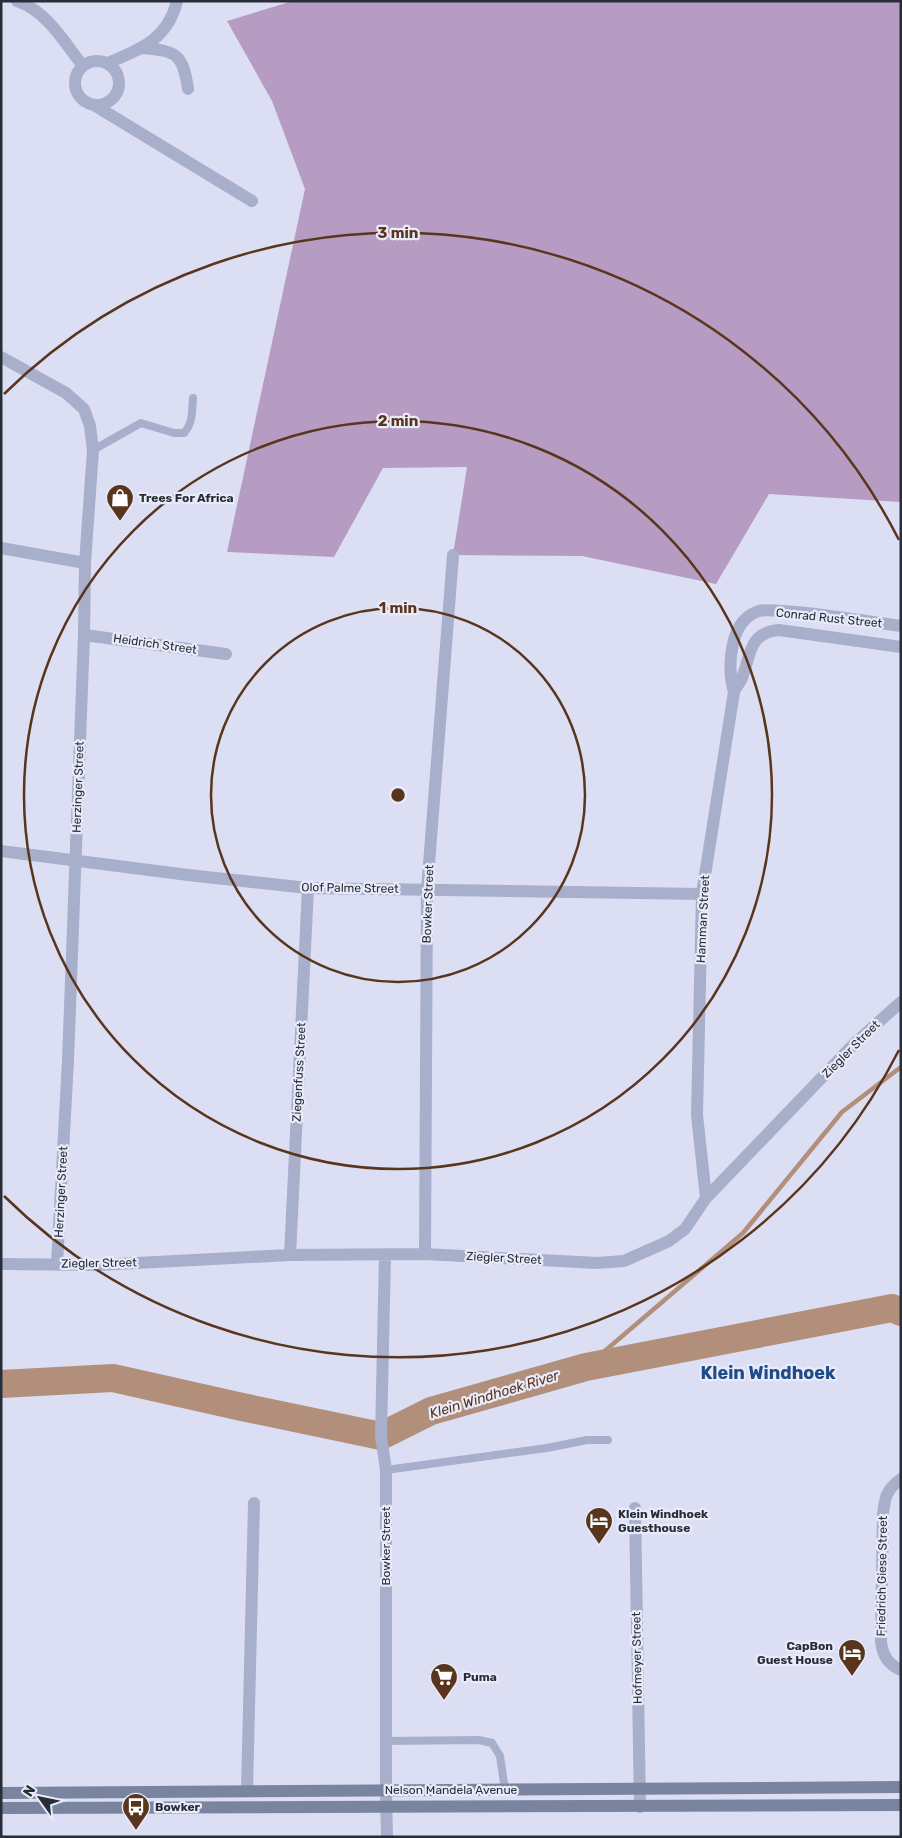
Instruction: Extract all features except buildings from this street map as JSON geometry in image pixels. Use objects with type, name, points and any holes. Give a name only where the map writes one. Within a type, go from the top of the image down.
[{"type":"main road","name":"Nelson Mandela Avenue","points":[[1,1793],[901,1787]]},
{"type":"main road","name":"Nelson Mandela Avenue","points":[[1,1808],[901,1805]]},
{"type":"street","points":[[17,1],[28,5],[41,14],[83,66]]},
{"type":"street","points":[[177,1],[172,18],[160,35],[142,48],[108,63],[95,61],[83,66],[77,74],[76,89],[84,102],[94,105],[252,201]]},
{"type":"street","points":[[142,48],[165,52],[181,60],[184,66],[188,89]]},
{"type":"street","points":[[94,105],[109,102],[118,90],[118,75],[108,63]]},
{"type":"street","name":"Herzinger Street","points":[[1,357],[66,393],[84,409],[90,426],[93,450],[85,563],[68,1060],[57,1264]]},
{"type":"street","points":[[1,548],[85,563]]},
{"type":"street","name":"Bowker Street","points":[[425,1254],[427,890],[454,555]]},
{"type":"street","name":"Conrad Rust Street","points":[[734,692],[730,679],[735,636],[739,626],[748,616],[760,611],[794,612],[901,626]]},
{"type":"street","name":"Conrad Rust Street","points":[[752,644],[768,631],[779,630],[901,647]]},
{"type":"street","name":"Heidrich Street","points":[[84,635],[226,654]]},
{"type":"street","name":"Hamman Street","points":[[706,1198],[697,1115],[702,894],[734,692],[742,678],[752,644]]},
{"type":"street","name":"Olof Palme Street","points":[[1,851],[308,888],[702,894]]},
{"type":"street","name":"Ziegenfuss Street","points":[[290,1255],[308,888]]},
{"type":"street","name":"Ziegler Street","points":[[1,1264],[98,1265],[290,1255],[385,1256],[425,1254],[597,1263],[624,1261],[669,1241],[685,1229],[706,1198],[855,1043],[901,1002]]},
{"type":"street","name":"Bowker Street","points":[[385,1256],[382,1436],[386,1470],[386,1806],[388,1837]]},
{"type":"street","name":"Friedrich Giese Street","points":[[901,1480],[892,1486],[884,1498],[881,1642],[883,1655],[892,1666],[901,1670]]},
{"type":"street","points":[[247,1791],[254,1503]]},
{"type":"street","name":"Hofmeyer Street","points":[[635,1508],[640,1807]]},
{"type":"lane","points":[[93,450],[141,423],[174,433],[184,433],[189,427],[191,420],[193,398]]},
{"type":"lane","points":[[386,1470],[547,1448],[587,1440],[608,1440]]},
{"type":"lane","points":[[386,1741],[479,1740],[492,1743],[500,1756],[505,1790]]},
{"type":"shaded area","points":[[293,1],[901,1],[901,502],[769,494],[716,584],[582,556],[453,555],[467,467],[383,468],[334,557],[227,552],[305,189],[272,101],[227,21]]},
{"type":"waterway","points":[[586,1367],[743,1233],[842,1112],[901,1067]]},
{"type":"waterway","name":"Klein Windhoek River","points":[[1,1384],[113,1378],[381,1436],[431,1411],[586,1367],[892,1308],[901,1312]]},
{"type":"place","name":"Trees For Africa","points":[[120,522]]},
{"type":"place","name":"Klein Windhoek Guesthouse","points":[[599,1545]]},
{"type":"place","name":"CapBon Guest House","points":[[852,1677]]},
{"type":"place","name":"Puma","points":[[444,1701]]},
{"type":"place","name":"Bowker","points":[[136,1831]]},
{"type":"district","name":"Klein Windhoek","points":[[768,1373]]}]
